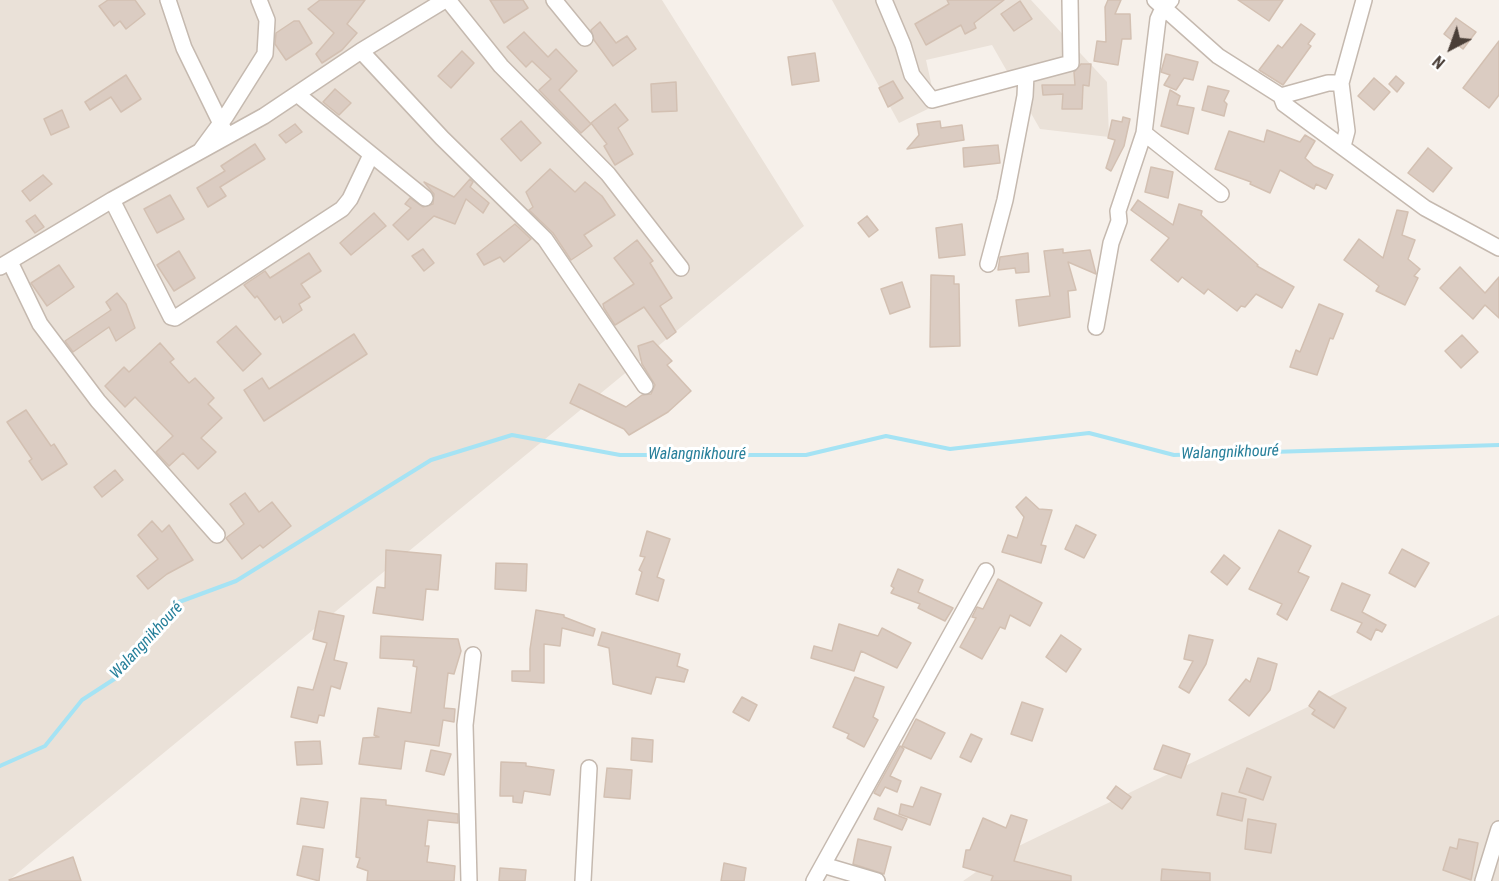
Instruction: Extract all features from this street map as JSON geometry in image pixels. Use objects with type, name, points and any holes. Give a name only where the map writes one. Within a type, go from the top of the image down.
[{"type":"street","points":[[168,0],[184,48],[224,131]]},
{"type":"street","points":[[224,131],[265,54],[267,20],[259,0]]},
{"type":"street","points":[[217,535],[98,401],[40,324],[5,264],[112,200],[197,154],[224,131],[297,94],[361,51],[446,0],[501,66],[608,174],[681,268]]},
{"type":"street","points":[[554,0],[585,38]]},
{"type":"street","points":[[884,0],[903,45],[912,75],[932,100],[1071,63],[1070,0]]},
{"type":"street","points":[[1343,146],[1347,131],[1341,83],[1364,0]]},
{"type":"street","points":[[1096,327],[1111,243],[1119,220],[1118,211],[1144,133],[1158,19],[1163,3],[1218,56],[1281,96],[1284,104],[1425,208],[1499,248]]},
{"type":"street","points":[[361,51],[442,138],[545,239],[645,386]]},
{"type":"street","points":[[988,264],[1007,189],[1025,96],[1026,75]]},
{"type":"street","points":[[1281,96],[1328,83],[1341,83]]},
{"type":"street","points":[[297,94],[425,198]]},
{"type":"street","points":[[1144,133],[1221,194]]},
{"type":"street","points":[[112,200],[171,317],[175,318],[342,209],[350,200],[371,155]]},
{"type":"street","points":[[814,881],[986,571]]},
{"type":"street","points":[[469,881],[465,725],[473,655]]},
{"type":"street","points":[[583,881],[589,768]]},
{"type":"street","points":[[1483,881],[1499,829]]},
{"type":"street","points":[[823,865],[877,881]]},
{"type":"shaded area","points":[[0,0],[662,0],[804,226],[8,881],[0,881]]},
{"type":"shaded area","points":[[832,0],[1031,0],[1107,82],[1109,137],[1040,129],[992,45],[926,60],[936,105],[899,123]]},
{"type":"shaded area","points":[[1499,615],[1499,881],[963,881],[1002,854]]},
{"type":"building","points":[[108,0],[135,0],[145,14],[126,29],[120,21],[114,26],[99,6]]},
{"type":"building","points":[[320,0],[365,0],[347,24],[357,33],[342,50],[322,63],[316,54],[334,33],[308,9]]},
{"type":"building","points":[[490,0],[523,0],[528,8],[504,23]]},
{"type":"building","points":[[947,0],[1004,0],[974,23],[976,28],[965,34],[961,25],[926,45],[915,24],[949,4]]},
{"type":"building","points":[[1108,0],[1121,0],[1115,14],[1130,14],[1131,39],[1122,39],[1118,65],[1094,61],[1097,41],[1106,42],[1105,7]]},
{"type":"building","points":[[1238,0],[1283,0],[1269,21]]},
{"type":"building","points":[[1020,1],[1032,19],[1014,31],[1001,14]]},
{"type":"building","points":[[1456,18],[1476,32],[1463,49],[1444,34]]},
{"type":"building","points":[[294,21],[299,21],[312,43],[286,60],[275,44],[276,33]]},
{"type":"building","points":[[600,22],[616,43],[627,36],[636,49],[613,66],[594,40],[591,30]]},
{"type":"building","points":[[1301,24],[1315,34],[1308,44],[1311,46],[1283,85],[1259,70],[1278,45],[1282,48]]},
{"type":"building","points":[[524,32],[548,57],[556,49],[577,71],[559,90],[591,124],[581,133],[539,90],[551,79],[532,61],[526,67],[507,47]]},
{"type":"building","points":[[1499,41],[1499,95],[1489,108],[1463,88]]},
{"type":"building","points":[[462,51],[474,63],[451,88],[438,76]]},
{"type":"building","points":[[815,53],[819,81],[792,85],[788,57]]},
{"type":"building","points":[[1166,54],[1198,62],[1193,80],[1184,78],[1176,90],[1164,85],[1170,75],[1161,72]]},
{"type":"building","points":[[1081,64],[1091,64],[1089,86],[1083,85],[1082,109],[1062,109],[1063,94],[1043,95],[1042,85],[1075,85],[1074,72]]},
{"type":"building","points":[[126,75],[141,99],[121,112],[111,97],[90,110],[85,102]]},
{"type":"building","points":[[1396,76],[1404,83],[1397,92],[1389,84]]},
{"type":"building","points":[[1374,78],[1390,92],[1374,110],[1358,96]]},
{"type":"building","points":[[893,81],[903,98],[888,107],[879,88]]},
{"type":"building","points":[[676,82],[677,111],[652,112],[651,84]]},
{"type":"building","points":[[1208,86],[1229,91],[1224,101],[1227,104],[1224,116],[1202,110]]},
{"type":"building","points":[[335,89],[351,103],[339,115],[323,102]]},
{"type":"building","points":[[1170,90],[1180,96],[1177,105],[1194,108],[1188,134],[1161,126]]},
{"type":"building","points":[[615,104],[628,120],[618,128],[633,154],[615,165],[604,146],[607,144],[591,123]]},
{"type":"building","points":[[62,110],[69,127],[51,135],[44,119]]},
{"type":"building","points":[[1123,117],[1130,119],[1124,146],[1111,171],[1106,168],[1115,140],[1108,138],[1112,120],[1122,122]]},
{"type":"building","points":[[521,121],[541,143],[521,161],[501,139]]},
{"type":"building","points":[[940,121],[941,128],[962,125],[964,140],[907,149],[919,135],[917,124]]},
{"type":"building","points":[[295,124],[302,132],[286,143],[279,135]]},
{"type":"building","points":[[1267,130],[1300,142],[1305,135],[1315,141],[1305,158],[1314,166],[1333,175],[1326,189],[1316,184],[1314,189],[1280,170],[1270,193],[1250,184],[1251,182],[1215,169],[1229,131],[1264,142]]},
{"type":"building","points":[[255,144],[265,159],[220,187],[226,196],[208,207],[197,188],[225,171],[221,166]]},
{"type":"building","points":[[998,145],[1000,163],[964,167],[963,148]]},
{"type":"building","points":[[1428,148],[1452,168],[1433,192],[1408,173]]},
{"type":"building","points":[[1151,167],[1173,172],[1168,198],[1145,192]]},
{"type":"building","points":[[550,169],[575,192],[585,182],[602,196],[615,215],[584,235],[592,246],[571,260],[553,233],[529,210],[533,207],[526,192]]},
{"type":"building","points":[[43,175],[52,184],[30,201],[22,191]]},
{"type":"building","points":[[470,179],[473,182],[470,187],[489,203],[483,213],[466,199],[455,224],[434,216],[408,240],[393,225],[411,208],[405,204],[410,198],[423,207],[433,204],[434,194],[424,182],[454,197]]},
{"type":"building","points":[[170,195],[184,219],[157,233],[144,209]]},
{"type":"building","points":[[1138,200],[1173,225],[1179,204],[1202,211],[1201,215],[1257,266],[1294,287],[1282,308],[1256,294],[1245,307],[1241,306],[1237,311],[1208,289],[1204,294],[1182,277],[1178,282],[1151,260],[1169,238],[1131,210]]},
{"type":"building","points":[[1397,210],[1408,212],[1402,235],[1415,240],[1408,259],[1420,269],[1414,276],[1418,278],[1405,305],[1376,291],[1379,286],[1344,260],[1359,239],[1383,258]]},
{"type":"building","points":[[374,213],[386,226],[351,255],[340,243]]},
{"type":"building","points":[[35,215],[44,227],[35,233],[26,221]]},
{"type":"building","points":[[867,216],[878,230],[869,237],[858,223]]},
{"type":"building","points":[[515,224],[531,239],[504,262],[500,257],[484,265],[477,254]]},
{"type":"building","points":[[962,224],[965,255],[939,258],[936,228]]},
{"type":"building","points":[[637,240],[653,261],[650,263],[672,298],[660,306],[676,332],[667,339],[644,307],[615,325],[604,308],[603,304],[634,284],[614,258]]},
{"type":"building","points":[[423,249],[434,263],[424,271],[412,256]]},
{"type":"building","points":[[1063,249],[1063,253],[1090,250],[1096,274],[1068,262],[1076,290],[1068,291],[1070,317],[1019,326],[1016,300],[1050,296],[1044,251]]},
{"type":"building","points":[[179,251],[195,278],[174,291],[157,265]]},
{"type":"building","points":[[309,253],[321,271],[301,284],[310,297],[299,304],[302,310],[283,323],[280,316],[275,320],[257,296],[255,298],[244,285],[265,271],[270,278]]},
{"type":"building","points":[[1028,253],[1029,272],[1016,273],[1015,268],[998,270],[1000,257]]},
{"type":"building","points":[[59,265],[74,287],[47,306],[31,283]]},
{"type":"building","points":[[1460,267],[1485,293],[1499,277],[1499,318],[1485,305],[1473,319],[1440,288]]},
{"type":"building","points":[[931,275],[954,276],[954,284],[959,284],[960,346],[930,347]]},
{"type":"building","points":[[902,282],[910,307],[890,314],[881,289]]},
{"type":"building","points":[[117,293],[126,304],[135,328],[116,341],[109,327],[73,352],[65,341],[111,310],[106,302]]},
{"type":"building","points":[[1319,304],[1343,314],[1333,339],[1330,338],[1317,375],[1290,367],[1296,350],[1300,352]]},
{"type":"building","points":[[236,326],[261,354],[243,371],[217,342]]},
{"type":"building","points":[[354,334],[367,354],[264,421],[244,390],[262,378],[269,389]]},
{"type":"building","points":[[1462,335],[1478,352],[1461,368],[1445,351]]},
{"type":"building","points":[[653,341],[672,361],[667,365],[691,391],[668,412],[629,435],[624,429],[570,403],[579,384],[626,407],[642,395],[651,394],[655,385],[642,364],[638,346]]},
{"type":"building","points":[[160,343],[174,359],[170,362],[189,383],[195,378],[214,398],[208,404],[222,418],[201,438],[216,452],[198,469],[183,453],[169,466],[156,452],[173,436],[135,397],[125,407],[105,386],[124,367],[129,372]]},
{"type":"building","points":[[26,410],[51,446],[54,444],[67,464],[42,480],[29,461],[32,459],[7,422]]},
{"type":"building","points":[[115,470],[123,480],[102,497],[94,487]]},
{"type":"building","points":[[245,493],[259,512],[272,502],[291,526],[263,548],[260,545],[242,559],[226,538],[244,524],[230,504]]},
{"type":"building","points":[[1026,497],[1039,509],[1052,510],[1041,545],[1046,546],[1041,563],[1002,552],[1008,535],[1017,538],[1024,517],[1016,507]]},
{"type":"building","points":[[152,521],[162,532],[169,525],[193,560],[167,574],[148,589],[137,576],[158,559],[138,535]]},
{"type":"building","points":[[1076,525],[1096,535],[1084,558],[1065,549]]},
{"type":"building","points":[[1279,530],[1311,546],[1298,572],[1309,577],[1287,620],[1277,614],[1282,604],[1249,589]]},
{"type":"building","points":[[647,531],[670,539],[657,577],[664,580],[658,601],[636,594],[642,572],[639,570],[645,557],[640,556]]},
{"type":"building","points":[[1402,549],[1429,563],[1415,587],[1389,573]]},
{"type":"building","points":[[386,550],[441,555],[438,590],[426,589],[423,620],[373,613],[377,587],[385,588]]},
{"type":"building","points":[[1224,555],[1240,568],[1227,585],[1211,572]]},
{"type":"building","points":[[496,563],[527,564],[526,591],[495,589]]},
{"type":"building","points":[[898,569],[923,580],[918,592],[953,608],[945,621],[918,608],[920,604],[891,593],[894,588],[891,586]]},
{"type":"building","points":[[998,579],[1042,603],[1030,626],[1010,615],[1005,629],[1000,627],[982,659],[960,647],[976,618],[972,617],[977,607],[983,609]]},
{"type":"building","points":[[1342,583],[1370,595],[1362,612],[1386,625],[1382,632],[1376,629],[1371,640],[1357,632],[1362,623],[1331,610]]},
{"type":"building","points":[[536,610],[564,615],[564,617],[595,629],[593,636],[562,628],[560,646],[544,644],[544,683],[512,681],[512,671],[530,671],[530,649]]},
{"type":"building","points":[[319,611],[344,616],[334,660],[347,663],[340,689],[331,686],[324,716],[319,715],[317,723],[291,717],[298,687],[313,690],[327,643],[313,639]]},
{"type":"building","points":[[839,624],[878,636],[882,628],[911,643],[897,668],[861,651],[854,671],[811,658],[814,646],[832,651]]},
{"type":"building","points":[[602,632],[680,654],[677,666],[688,670],[684,682],[656,677],[651,694],[613,684],[609,648],[598,645]]},
{"type":"building","points":[[1061,635],[1081,649],[1066,672],[1046,657]]},
{"type":"building","points":[[1189,635],[1213,640],[1206,664],[1189,693],[1179,687],[1193,661],[1184,659]]},
{"type":"building","points":[[381,636],[458,639],[461,651],[454,674],[448,673],[444,708],[455,709],[454,722],[443,720],[439,746],[405,741],[401,769],[359,764],[363,738],[379,737],[374,735],[378,708],[411,713],[417,667],[413,666],[414,660],[380,658]]},
{"type":"building","points":[[1258,658],[1277,664],[1270,690],[1249,716],[1229,700],[1246,679],[1250,682]]},
{"type":"building","points":[[855,677],[884,687],[873,717],[878,720],[864,747],[847,738],[849,734],[833,727]]},
{"type":"building","points":[[1319,691],[1346,708],[1334,728],[1312,714],[1315,710],[1309,706]]},
{"type":"building","points":[[742,697],[757,705],[749,721],[733,712]]},
{"type":"building","points":[[1022,702],[1043,709],[1032,741],[1011,734]]},
{"type":"building","points":[[916,719],[945,733],[931,759],[902,746]]},
{"type":"building","points":[[971,734],[982,739],[971,762],[960,757]]},
{"type":"building","points":[[632,738],[653,740],[652,762],[631,760]]},
{"type":"building","points":[[320,741],[322,764],[297,765],[295,742]]},
{"type":"building","points":[[1163,745],[1190,754],[1181,778],[1154,769]]},
{"type":"building","points":[[900,746],[904,749],[890,776],[901,781],[897,792],[885,787],[880,796],[874,793]]},
{"type":"building","points":[[431,750],[451,754],[444,775],[426,771]]},
{"type":"building","points":[[501,762],[526,763],[526,766],[554,770],[550,795],[524,791],[522,803],[513,802],[513,796],[500,796]]},
{"type":"building","points":[[607,768],[632,770],[630,799],[604,797]]},
{"type":"building","points":[[1247,768],[1271,777],[1263,800],[1239,792]]},
{"type":"building","points":[[1116,786],[1131,797],[1122,809],[1107,798]]},
{"type":"building","points":[[921,787],[941,794],[930,825],[899,814],[901,804],[913,807]]},
{"type":"building","points":[[1222,793],[1246,799],[1242,821],[1217,815]]},
{"type":"building","points":[[301,798],[328,802],[324,828],[297,824]]},
{"type":"building","points":[[361,798],[386,800],[386,805],[458,814],[458,823],[428,820],[425,846],[429,846],[427,862],[455,866],[454,881],[367,881],[368,871],[357,867],[360,858],[356,857]]},
{"type":"building","points":[[878,808],[907,819],[902,830],[874,819]]},
{"type":"building","points":[[1011,815],[1027,820],[1014,861],[1071,876],[1071,881],[991,881],[993,876],[963,867],[966,850],[970,850],[983,818],[1006,828]]},
{"type":"building","points":[[1248,819],[1276,824],[1271,853],[1245,849]]},
{"type":"building","points":[[858,839],[891,847],[884,874],[853,864]]},
{"type":"building","points":[[1459,839],[1478,843],[1471,880],[1443,870],[1450,847],[1457,849]]},
{"type":"building","points":[[303,846],[323,849],[319,881],[297,875]]},
{"type":"building","points":[[73,857],[81,881],[9,880]]},
{"type":"building","points":[[724,863],[746,868],[744,881],[721,881]]},
{"type":"building","points":[[500,868],[526,870],[525,881],[499,881]]},
{"type":"building","points":[[1162,869],[1210,873],[1210,881],[1161,881]]},
{"type":"waterway","name":"Walangnikhouré","points":[[0,766],[45,746],[82,700],[119,676],[179,602],[236,581],[431,460],[512,435],[620,455],[806,455],[886,436],[950,449],[1089,433],[1174,455],[1499,445]]}]
